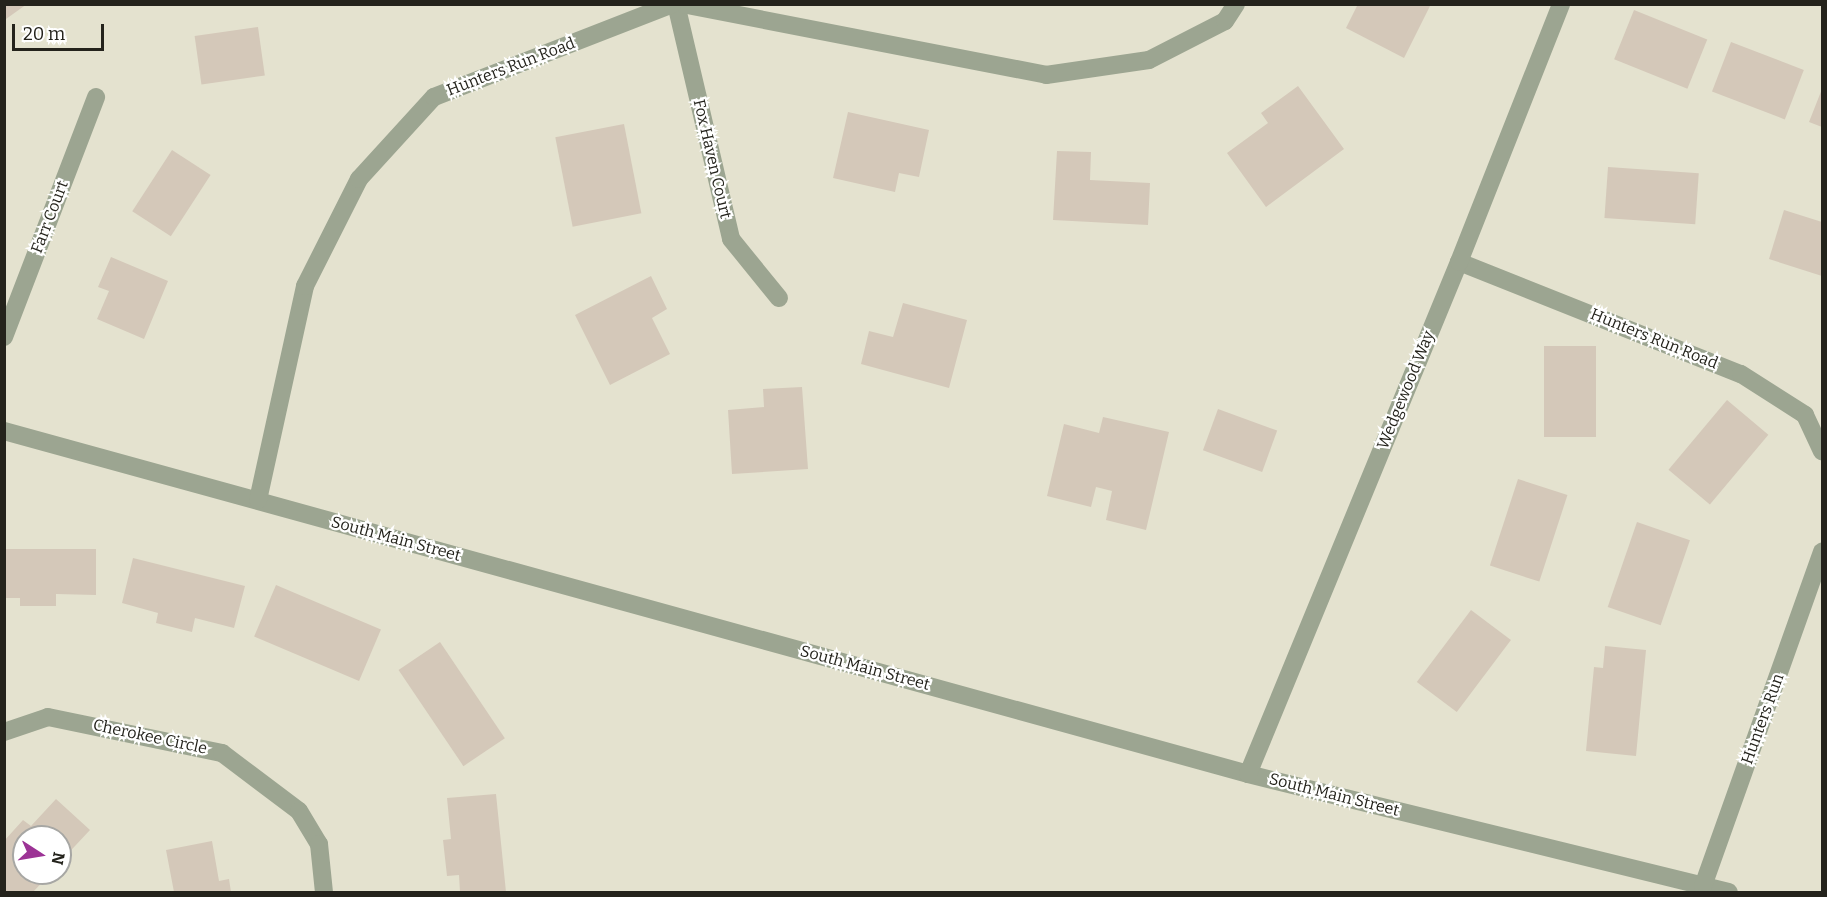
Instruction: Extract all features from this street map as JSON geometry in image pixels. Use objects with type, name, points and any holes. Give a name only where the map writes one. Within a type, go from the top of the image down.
[{"type":"street","name":"Fox Haven Court","points":[[674,4],[731,239],[779,298]]},
{"type":"street","name":"Hunters Run Road","points":[[258,500],[305,286],[359,179],[434,97],[674,4]]},
{"type":"street","points":[[682,4],[1046,75],[1149,60],[1225,21],[1236,4]]},
{"type":"street","name":"Wedgewood Way","points":[[1248,774],[1459,262],[1560,4]]},
{"type":"street","name":"Farr Court","points":[[4,337],[96,97]]},
{"type":"street","name":"Hunters Run Road","points":[[1459,262],[1741,374],[1805,416],[1822,451]]},
{"type":"street","name":"South Main Street","points":[[4,430],[1248,774],[1729,892]]},
{"type":"street","name":"Hunters Run","points":[[1703,886],[1822,552]]},
{"type":"street","name":"Cherokee Circle","points":[[4,732],[48,717],[222,753],[299,810],[319,844],[324,892]]},
{"type":"building","points":[[4,4],[27,4],[6,19]]},
{"type":"building","points":[[1358,4],[1431,4],[1404,58],[1346,28]]},
{"type":"building","points":[[1634,10],[1707,40],[1687,89],[1614,59]]},
{"type":"building","points":[[258,27],[265,76],[201,84],[195,36]]},
{"type":"building","points":[[1731,42],[1804,70],[1785,119],[1712,91]]},
{"type":"building","points":[[1298,86],[1344,149],[1266,207],[1227,153],[1268,123],[1261,113]]},
{"type":"building","points":[[1822,89],[1822,127],[1809,122]]},
{"type":"building","points":[[848,112],[929,130],[919,177],[899,173],[895,192],[833,178]]},
{"type":"building","points":[[624,124],[641,213],[573,227],[555,137]]},
{"type":"building","points":[[172,150],[211,175],[171,236],[132,211]]},
{"type":"building","points":[[1057,151],[1091,152],[1090,180],[1150,183],[1148,225],[1053,220]]},
{"type":"building","points":[[1608,167],[1699,173],[1695,224],[1604,218]]},
{"type":"building","points":[[1784,210],[1822,222],[1822,276],[1769,259]]},
{"type":"building","points":[[111,257],[168,281],[144,339],[97,319],[109,291],[98,287]]},
{"type":"building","points":[[651,276],[667,309],[652,318],[670,354],[610,385],[575,315]]},
{"type":"building","points":[[903,303],[967,320],[949,388],[861,364],[869,331],[893,337]]},
{"type":"building","points":[[1544,346],[1596,346],[1596,437],[1544,437]]},
{"type":"building","points":[[802,387],[808,469],[732,474],[728,410],[764,407],[763,389]]},
{"type":"building","points":[[1727,400],[1768,435],[1710,504],[1669,470]]},
{"type":"building","points":[[1218,409],[1277,431],[1262,472],[1203,450]]},
{"type":"building","points":[[1103,417],[1169,432],[1146,530],[1106,520],[1112,491],[1096,487],[1091,507],[1047,496],[1064,424],[1099,433]]},
{"type":"building","points":[[1518,479],[1567,495],[1539,582],[1490,566]]},
{"type":"building","points":[[1637,522],[1690,540],[1661,625],[1608,607]]},
{"type":"building","points":[[4,549],[96,549],[96,595],[56,594],[56,606],[20,606],[20,598],[4,598]]},
{"type":"building","points":[[133,558],[245,586],[234,628],[195,618],[192,632],[156,623],[158,613],[122,603]]},
{"type":"building","points":[[276,585],[381,630],[359,681],[254,637]]},
{"type":"building","points":[[1471,610],[1511,640],[1457,712],[1417,682]]},
{"type":"building","points":[[440,642],[505,738],[463,766],[399,670]]},
{"type":"building","points":[[1605,646],[1646,650],[1636,756],[1586,751],[1594,667],[1603,668]]},
{"type":"building","points":[[496,794],[506,892],[460,892],[459,875],[447,876],[443,840],[451,839],[447,798]]},
{"type":"building","points":[[56,799],[90,830],[72,849],[72,825],[32,825]]},
{"type":"building","points":[[23,820],[30,825],[18,825]]},
{"type":"building","points":[[12,832],[12,885],[40,885],[33,892],[5,892],[4,841]]},
{"type":"building","points":[[212,841],[219,881],[229,879],[231,892],[174,892],[166,850]]}]
